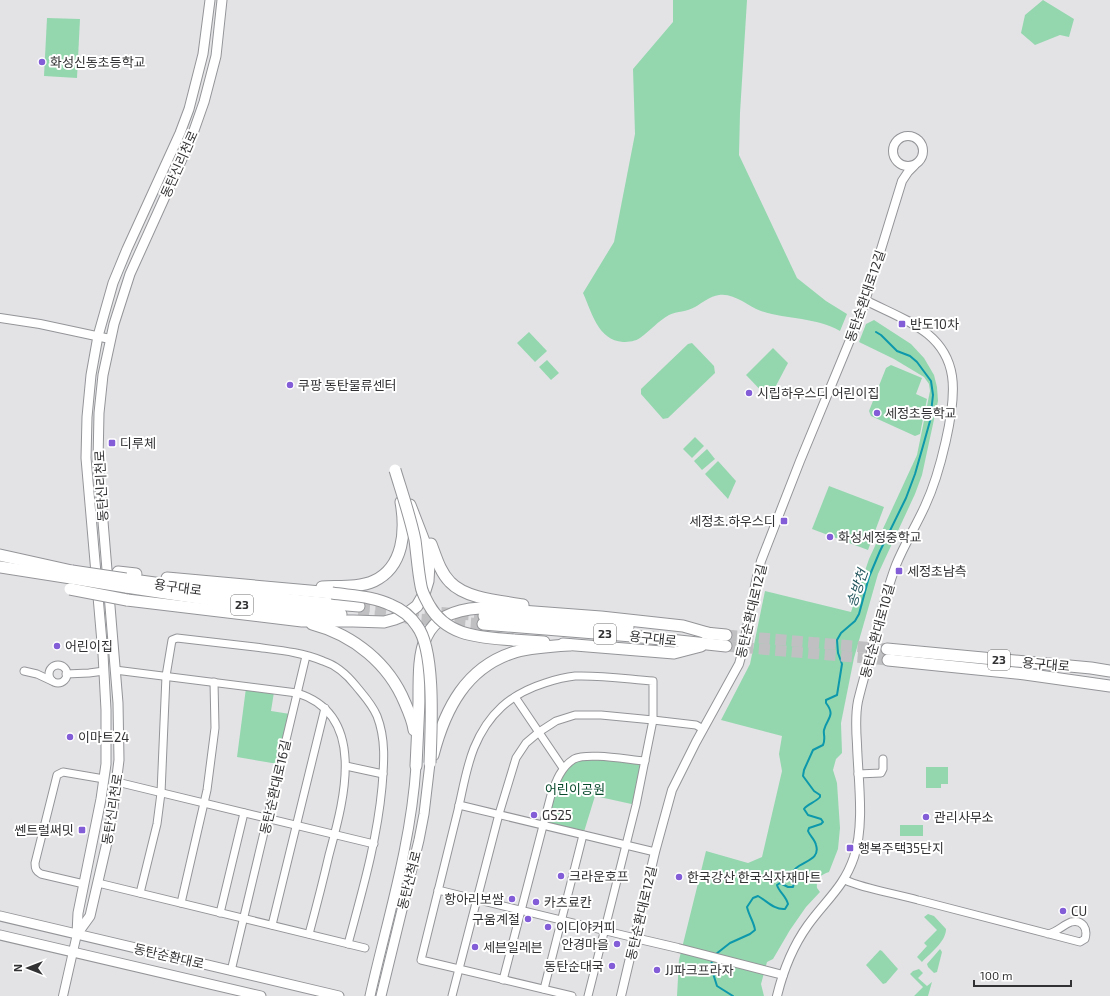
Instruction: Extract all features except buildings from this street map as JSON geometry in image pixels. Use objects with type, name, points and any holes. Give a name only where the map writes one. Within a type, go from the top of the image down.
[{"type":"highway","points":[[289,590],[361,584],[374,581],[386,573],[397,558],[401,548],[403,529],[403,515],[395,470]]},
{"type":"highway","points":[[395,470],[427,534],[440,568],[450,583],[467,593],[490,599],[600,617]]},
{"type":"highway","points":[[35,568],[71,576],[127,600],[302,621],[384,622],[405,615],[417,606],[424,594],[428,582],[429,564],[427,549],[395,470]]},
{"type":"highway","points":[[395,470],[410,517],[415,540],[421,587],[434,614],[453,629],[466,634],[512,640],[674,653],[710,639]]},
{"type":"highway","name":"용구대로","points":[[0,555],[35,568],[71,576],[126,580],[236,604],[302,612],[358,611]]},
{"type":"highway","name":"용구대로","points":[[0,567],[35,568]]},
{"type":"highway","points":[[126,580],[332,593],[376,599],[402,611],[418,626],[425,643],[429,661],[432,728],[430,763]]},
{"type":"highway","points":[[416,766],[420,655],[426,635],[431,628],[452,612],[480,608],[600,617],[683,626],[710,639]]},
{"type":"highway","name":"용구대로","points":[[484,620],[726,640]]},
{"type":"highway","points":[[302,621],[320,626],[364,648],[382,666],[395,683],[408,710],[413,727],[416,766]]},
{"type":"highway","points":[[430,763],[440,730],[450,706],[464,686],[481,669],[499,658],[516,652],[536,648],[570,645]]},
{"type":"highway","name":"용구대로","points":[[1110,671],[1091,668],[887,654],[1110,686]]},
{"type":"main road","name":"동탄신리천로","points":[[77,934],[78,913],[100,806],[106,764],[104,671],[86,458],[88,397],[98,336],[107,301],[126,249],[180,133],[189,109],[203,54],[210,0]]},
{"type":"main road","name":"동탄신리천로","points":[[77,934],[90,916],[98,883],[108,838],[119,760],[115,670],[98,461],[103,375],[110,339],[130,274],[178,169],[198,119],[209,85],[216,56],[222,0]]},
{"type":"main road","points":[[104,671],[115,670]]},
{"type":"main road","name":"동탄산척로","points":[[381,996],[420,834],[430,763]]},
{"type":"main road","name":"동탄산척로","points":[[370,996],[411,820],[416,766]]},
{"type":"main road","name":"동탄순환대로","points":[[0,916],[339,996]]},
{"type":"main road","name":"동탄순환대로","points":[[0,935],[261,996]]},
{"type":"street","name":"동탄순환대로12길","points":[[621,996],[655,852],[672,790],[703,729],[739,664],[756,581],[762,561],[800,461],[862,311],[902,181],[908,172],[922,159],[923,148],[918,139],[913,137],[903,137],[896,142],[893,152],[894,156]]},
{"type":"street","points":[[894,156],[896,161],[904,166],[914,166]]},
{"type":"street","points":[[894,156],[902,181]]},
{"type":"street","name":"동탄순환대로10길","points":[[777,996],[782,975],[792,952],[807,925],[845,880],[854,856],[859,830],[856,722],[858,701],[892,575],[926,504],[938,470],[950,418],[953,386],[951,370],[945,353],[932,338],[916,324],[865,300]]},
{"type":"street","points":[[0,318],[40,324],[110,339]]},
{"type":"street","points":[[140,893],[157,824],[162,793],[166,676],[172,640],[177,638],[280,650],[306,656],[323,661],[342,672],[352,681],[371,703],[379,722],[384,743],[380,809],[374,844],[348,944]]},
{"type":"street","name":"동탄순환대로16길","points":[[231,971],[306,656]]},
{"type":"street","points":[[24,671],[37,674],[57,683],[65,679],[66,674],[64,669],[60,666],[54,666],[45,673],[37,674]]},
{"type":"street","points":[[50,670],[49,675],[52,681]]},
{"type":"street","points":[[115,670],[297,693],[312,699],[325,708],[333,719],[343,739],[346,766],[342,800],[309,934]]},
{"type":"street","points":[[66,674],[104,671]]},
{"type":"street","points":[[572,996],[421,960],[459,805],[465,773],[480,736],[489,720],[501,707],[533,687],[573,676],[653,681],[653,720],[645,761],[626,845],[588,996]]},
{"type":"street","points":[[181,903],[204,804],[215,728],[214,682]]},
{"type":"street","points":[[515,697],[563,768]]},
{"type":"street","points":[[272,925],[325,708]]},
{"type":"street","points":[[452,996],[499,814],[516,758],[526,742],[556,721],[575,715],[600,715],[653,720],[696,725],[703,729]]},
{"type":"street","points":[[503,980],[556,779],[563,768],[575,759],[586,756],[645,761]]},
{"type":"street","points":[[858,774],[881,773],[883,769],[883,759]]},
{"type":"street","points":[[346,766],[383,774]]},
{"type":"street","name":"동탄신리천로","points":[[84,884],[41,874],[36,871],[35,863],[57,775],[63,772],[104,779]]},
{"type":"street","points":[[117,782],[374,844]]},
{"type":"street","points":[[459,805],[655,852]]},
{"type":"street","points":[[220,912],[244,813]]},
{"type":"street","points":[[544,989],[582,835]]},
{"type":"street","points":[[845,880],[855,884],[1048,934],[1080,942],[1085,939],[1086,930],[1083,924],[1071,922],[1055,932],[1048,934]]},
{"type":"street","points":[[98,883],[364,948]]},
{"type":"street","points":[[438,890],[678,948],[782,975]]},
{"type":"street","points":[[63,996],[77,934]]},
{"type":"green space","points":[[673,0],[747,0],[739,155],[797,278],[826,301],[847,314],[840,331],[821,323],[761,311],[736,298],[725,295],[712,297],[692,309],[669,315],[640,338],[630,342],[614,340],[607,336],[593,317],[583,293],[614,242],[635,134],[633,69],[673,22]]},
{"type":"green space","points":[[1043,0],[1074,19],[1069,37],[1060,35],[1035,45],[1021,33],[1025,15]]},
{"type":"green space","points":[[47,18],[80,19],[77,78],[44,76]]},
{"type":"green space","points":[[874,320],[911,344],[924,358],[934,375],[938,401],[922,475],[915,494],[878,574],[854,658],[841,723],[842,753],[836,759],[833,770],[837,783],[840,828],[838,849],[829,872],[823,874],[818,880],[817,888],[820,892],[806,907],[773,959],[767,962],[761,984],[764,996],[677,996],[679,960],[706,851],[748,863],[762,857],[782,771],[779,754],[782,736],[721,720],[750,664],[765,591],[851,612],[869,559],[917,455],[930,391],[929,384],[924,377],[894,359],[859,342],[866,324]]},
{"type":"green space","points":[[529,332],[547,351],[535,362],[517,343]]},
{"type":"green space","points":[[692,343],[714,366],[715,373],[668,418],[663,419],[641,394],[641,389],[688,344]]},
{"type":"green space","points":[[773,348],[788,363],[769,399],[746,375]]},
{"type":"green space","points":[[547,360],[559,373],[551,380],[539,367]]},
{"type":"green space","points":[[891,365],[922,378],[916,394],[927,399],[920,434],[915,436],[871,416],[869,411],[886,368]]},
{"type":"green space","points":[[695,437],[704,446],[692,458],[683,449]]},
{"type":"green space","points":[[707,449],[715,459],[702,470],[694,461]]},
{"type":"green space","points":[[718,461],[736,481],[728,499],[705,474]]},
{"type":"green space","points":[[829,486],[884,507],[868,550],[812,529]]},
{"type":"green space","points":[[246,688],[274,692],[271,711],[290,714],[278,764],[237,757]]},
{"type":"green space","name":"어린이공원","points":[[575,759],[645,761],[636,805],[595,796],[583,835],[544,825],[556,779]]},
{"type":"green space","points":[[926,767],[948,767],[948,784],[941,784],[941,788],[926,788]]},
{"type":"green space","points":[[900,825],[923,825],[923,836],[900,836]]},
{"type":"green space","points":[[928,914],[934,916],[946,929],[941,943],[922,962],[917,957],[927,946],[924,943],[937,930],[924,917]]},
{"type":"green space","points":[[940,949],[942,952],[937,972],[934,973],[927,964]]},
{"type":"green space","points":[[880,950],[898,969],[886,983],[883,984],[866,965]]},
{"type":"green space","points":[[919,969],[923,973],[918,978],[927,986],[932,982],[928,996],[914,996],[923,987],[910,974]]},
{"type":"waterway","name":"송방천","points":[[716,954],[730,943],[750,934],[755,930],[747,907],[753,898],[758,896],[774,907],[785,909],[788,904],[777,885],[780,883],[788,887],[793,887],[794,882],[791,878],[793,872],[796,868],[815,856],[817,851],[815,843],[808,831],[809,828],[823,822],[821,819],[808,815],[804,809],[818,799],[820,795],[814,791],[803,776],[804,770],[813,750],[824,743],[824,730],[831,714],[826,700],[837,695],[842,664],[838,653],[837,640],[841,633],[855,621],[859,614],[869,577],[906,498],[915,474],[930,421],[933,395],[931,381],[917,362],[910,356],[897,351],[876,332]]},
{"type":"waterway","name":"송방천","points":[[712,960],[711,967],[717,986],[733,996]]},
{"type":"tunnel","points":[[359,606],[484,616]]},
{"type":"tunnel","points":[[358,615],[388,617]]},
{"type":"tunnel","points":[[405,618],[483,624]]},
{"type":"tunnel","points":[[726,635],[887,649]]},
{"type":"tunnel","points":[[726,646],[888,660]]},
{"type":"place","name":"화성신동초등학교","points":[[42,62]]},
{"type":"place","name":"반도10차","points":[[902,324]]},
{"type":"place","name":"쿠팡 동탄물류센터","points":[[290,385]]},
{"type":"place","name":"시립하우스디 어린이집","points":[[749,393]]},
{"type":"place","name":"세정초등학교","points":[[877,413]]},
{"type":"place","name":"디루체","points":[[112,443]]},
{"type":"place","name":"세정초.하우스디","points":[[784,521]]},
{"type":"place","name":"화성세정중학교","points":[[830,537]]},
{"type":"place","name":"세정초남측","points":[[899,571]]},
{"type":"place","name":"어린이집","points":[[57,646]]},
{"type":"place","name":"이마트24","points":[[70,737]]},
{"type":"place","name":"GS25","points":[[534,815]]},
{"type":"place","name":"관리사무소","points":[[926,817]]},
{"type":"place","name":"쎈트럴써밋","points":[[82,830]]},
{"type":"place","name":"행복주택35단지","points":[[850,848]]},
{"type":"place","name":"크라운호프","points":[[561,876]]},
{"type":"place","name":"한국강산 한국식자재마트","points":[[679,877]]},
{"type":"place","name":"항아리보쌈","points":[[512,899]]},
{"type":"place","name":"카츠료칸","points":[[536,902]]},
{"type":"place","name":"CU","points":[[1063,911]]},
{"type":"place","name":"구움계절","points":[[528,919]]},
{"type":"place","name":"이디야커피","points":[[548,927]]},
{"type":"place","name":"안경마을","points":[[617,944]]},
{"type":"place","name":"세븐일레븐","points":[[475,947]]},
{"type":"place","name":"동탄순대국","points":[[612,966]]},
{"type":"place","name":"JJ파크프라자","points":[[657,970]]}]
